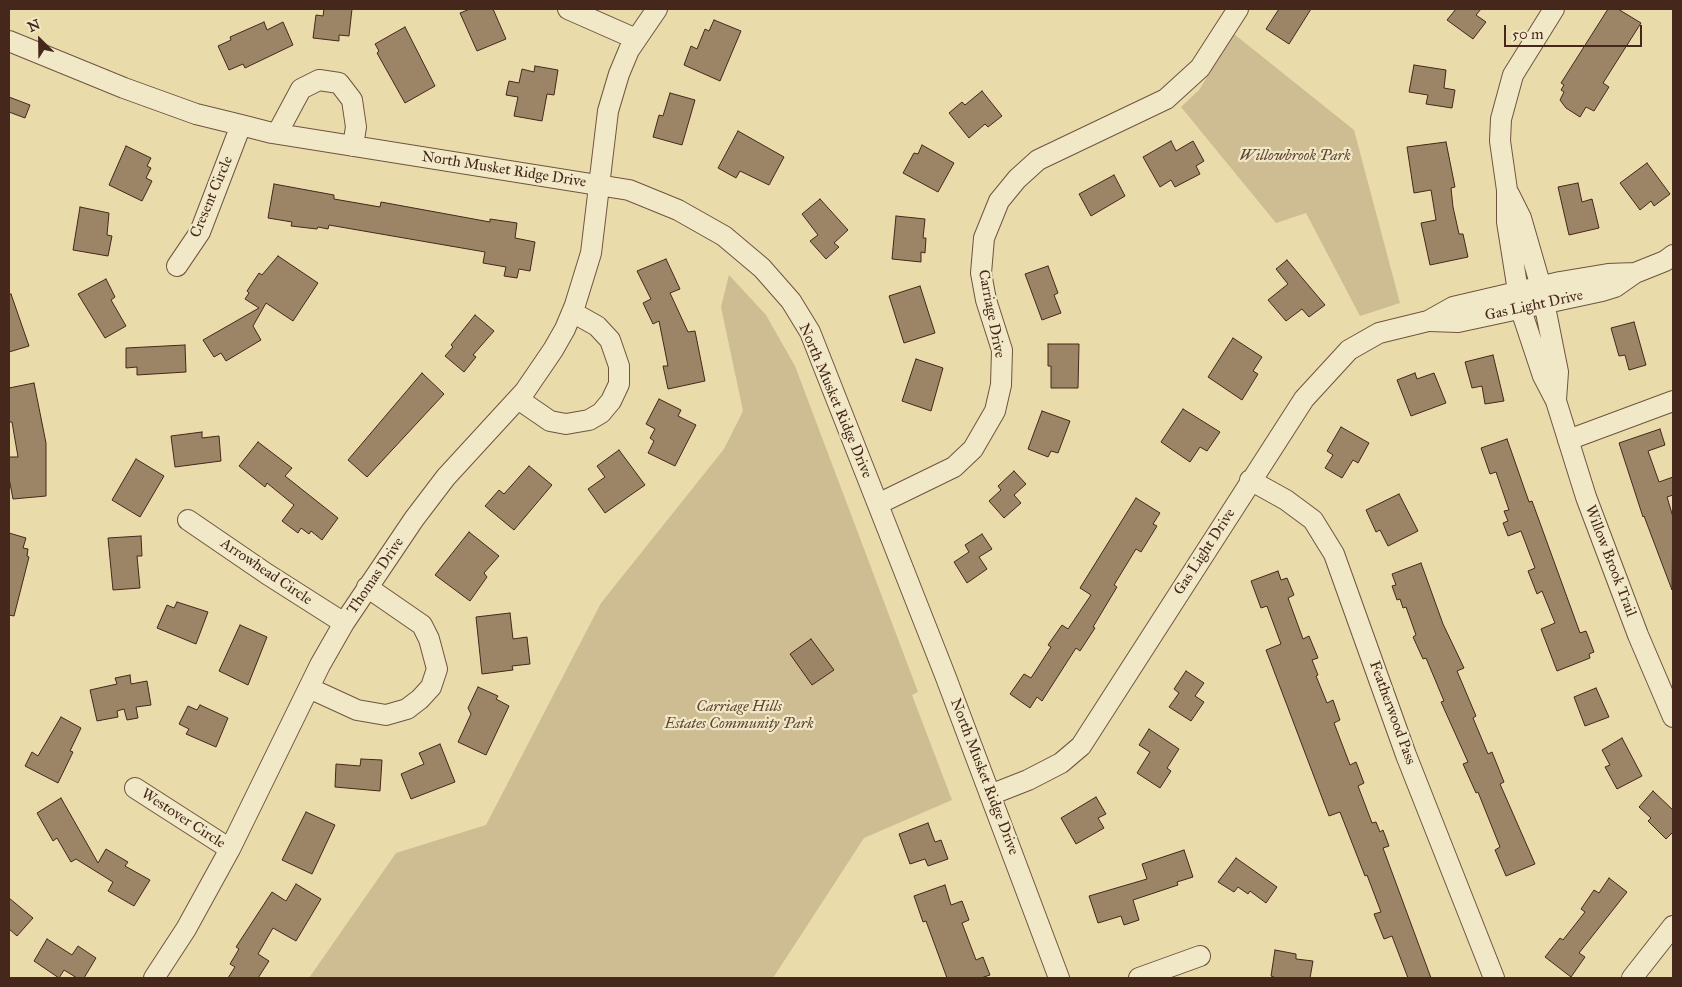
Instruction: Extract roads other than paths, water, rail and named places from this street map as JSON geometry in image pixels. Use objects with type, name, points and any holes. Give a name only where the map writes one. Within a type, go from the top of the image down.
[{"type":"street","points":[[568,9],[636,39]]},
{"type":"street","name":"Thomas Drive","points":[[154,978],[186,929],[230,850],[309,688],[344,623],[367,587],[446,478],[518,399],[553,350],[572,312],[591,254],[608,111],[619,74],[636,39],[657,9]]},
{"type":"street","name":"Carriage Drive","points":[[878,504],[954,467],[972,449],[995,410],[1001,385],[1002,350],[986,300],[981,273],[984,238],[998,201],[1021,175],[1038,160],[1166,99],[1200,68],[1238,9]]},
{"type":"street","name":"Willow Brook Trail","points":[[1554,9],[1524,54],[1513,75],[1501,119],[1500,141],[1507,190],[1507,222],[1520,301],[1543,376],[1556,401],[1586,497],[1638,635],[1673,717]]},
{"type":"street","name":"North Musket Ridge Drive","points":[[9,41],[124,88],[196,114],[272,133],[629,190],[678,210],[724,236],[762,268],[790,301],[810,332],[878,504],[1059,978]]},
{"type":"street","points":[[272,133],[279,130],[301,89],[319,80],[339,83],[352,100],[356,127],[353,146]]},
{"type":"street","name":"Cresent Circle","points":[[177,266],[200,232],[241,125]]},
{"type":"street","name":"Willow Brook Trail","points":[[1507,190],[1521,218],[1543,296],[1558,372],[1556,401]]},
{"type":"street","name":"Gas Light Drive","points":[[990,795],[1028,780],[1060,763],[1080,746],[1304,399],[1349,350],[1379,334],[1428,321],[1458,322],[1520,301],[1543,296],[1615,287],[1635,273],[1665,262],[1673,255]]},
{"type":"street","points":[[518,399],[550,421],[566,424],[589,420],[601,413],[610,401],[619,384],[619,366],[610,340],[597,326],[572,312]]},
{"type":"street","points":[[1568,440],[1673,401]]},
{"type":"street","name":"Featherwood Pass","points":[[1250,480],[1286,500],[1313,520],[1334,554],[1406,755],[1494,978]]},
{"type":"street","name":"Arrowhead Circle","points":[[188,520],[267,574],[344,623]]},
{"type":"street","points":[[309,688],[357,710],[386,715],[407,709],[431,687],[437,669],[429,639],[422,625],[367,587]]},
{"type":"street","name":"Westover Circle","points":[[136,788],[230,850]]},
{"type":"street","points":[[1632,978],[1673,926]]},
{"type":"street","points":[[1139,978],[1200,956]]},
{"type":"park label","name":"Willowbrook Park","points":[[1295,156]]},
{"type":"park label","name":"Carriage Hills Estates Community Park","points":[[739,716]]}]
